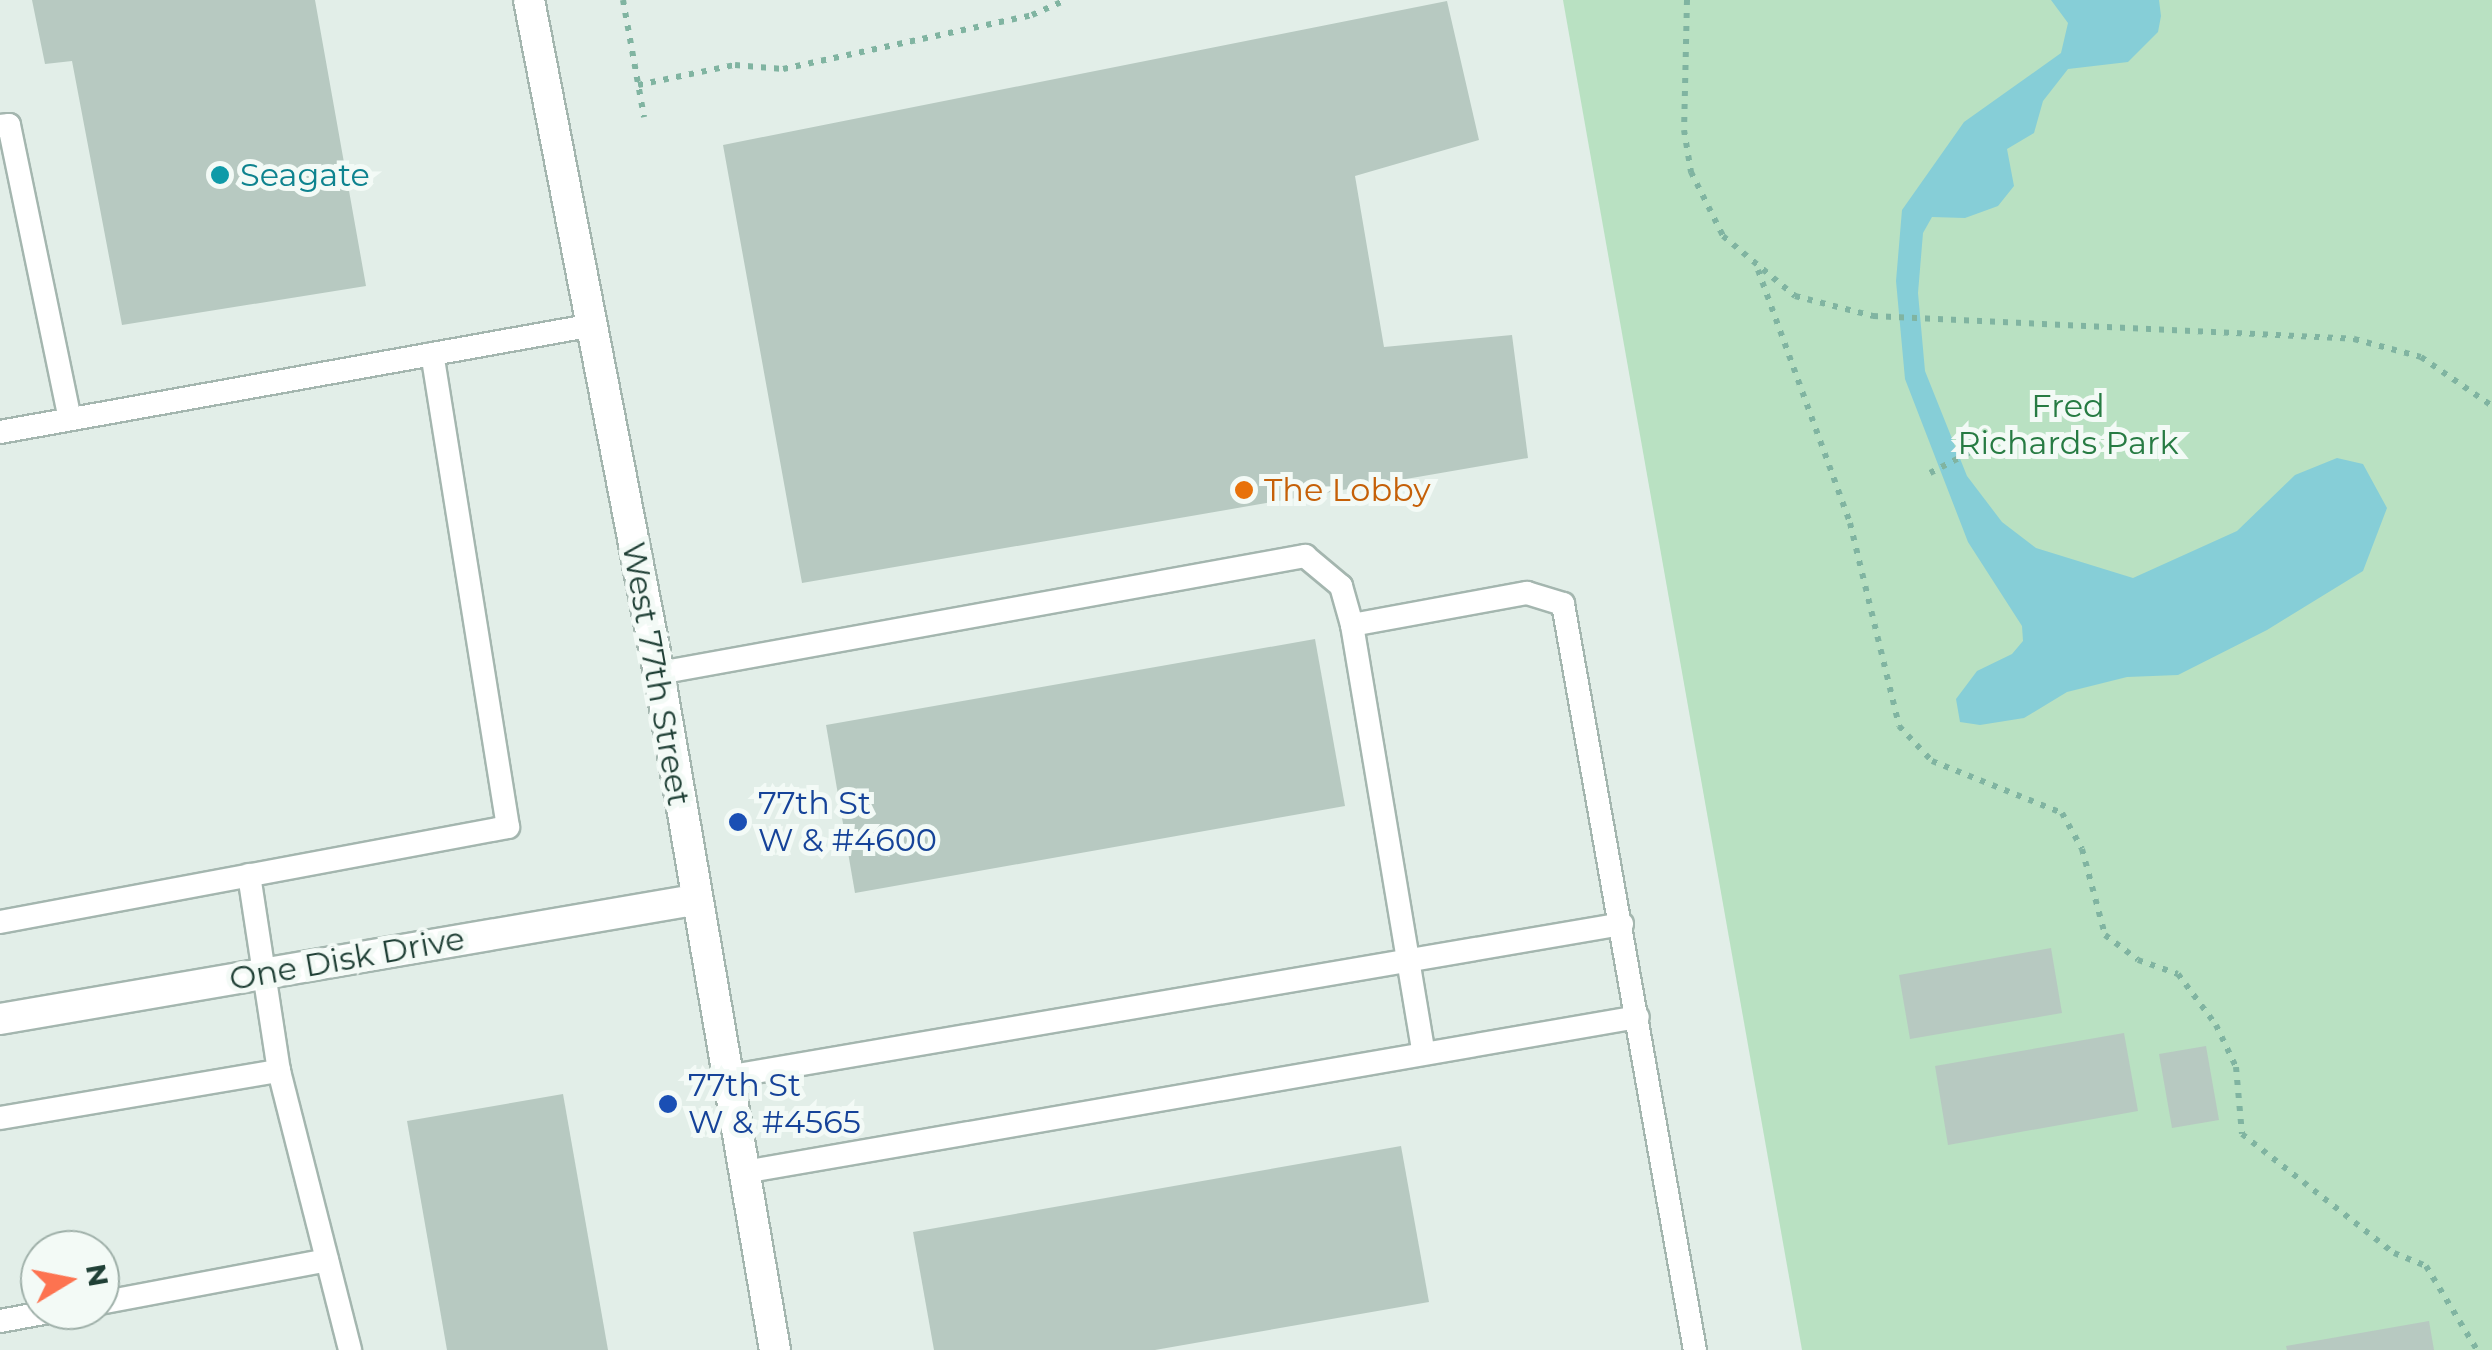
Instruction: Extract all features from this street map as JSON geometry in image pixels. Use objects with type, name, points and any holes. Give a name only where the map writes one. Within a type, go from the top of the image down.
[{"type":"street","name":"West 77th Street","points":[[529,0],[588,326],[659,673],[694,900],[776,1350]]},
{"type":"street","name":"One Disk Drive","points":[[0,1018],[694,900]]},
{"type":"lane","points":[[0,126],[9,125],[70,419]]},
{"type":"lane","points":[[0,432],[588,326]]},
{"type":"lane","points":[[0,922],[508,827],[432,354]]},
{"type":"lane","points":[[659,673],[1304,556],[1340,586],[1352,625],[1424,1053]]},
{"type":"lane","points":[[1352,625],[1527,593],[1563,604],[1695,1350]]},
{"type":"lane","points":[[249,875],[279,1072],[350,1350]]},
{"type":"lane","points":[[726,1077],[1622,924]]},
{"type":"lane","points":[[744,1172],[1638,1016]]},
{"type":"lane","points":[[0,1118],[279,1072]]},
{"type":"lane","points":[[120,1298],[327,1260]]},
{"type":"path","points":[[623,0],[644,117]]},
{"type":"path","points":[[638,85],[735,65],[783,69],[1032,15],[1066,0]]},
{"type":"path","points":[[1686,0],[1684,130],[1691,172],[1723,236],[1758,270],[1816,304],[1872,316],[2354,339],[2422,358],[2492,406]]},
{"type":"path","points":[[1758,270],[1850,523],[1899,726],[1932,761],[2062,813],[2082,849],[2106,935],[2138,960],[2178,974],[2216,1025],[2236,1067],[2242,1134],[2394,1253],[2426,1266],[2476,1350]]},
{"type":"path","points":[[1930,473],[1978,448]]},
{"type":"green space","name":"Fred Richards Park","points":[[1563,0],[2492,0],[2492,1350],[1802,1350]]},
{"type":"water","points":[[2051,0],[2159,0],[2161,16],[2158,32],[2128,62],[2068,69],[2043,101],[2034,133],[2007,149],[2014,186],[1998,206],[1965,218],[1932,217],[1923,233],[1918,293],[1925,371],[1967,476],[2002,522],[2036,548],[2133,578],[2237,531],[2295,475],[2337,458],[2363,464],[2387,508],[2363,571],[2267,630],[2178,675],[2127,677],[2067,692],[2024,718],[1980,725],[1960,722],[1956,699],[1977,671],[2012,654],[2023,641],[2022,626],[1968,542],[1905,379],[1896,281],[1902,210],[1964,122],[2061,53],[2068,23]]},
{"type":"building","name":"Seagate","points":[[32,0],[315,0],[366,286],[122,325],[72,61],[45,64]]},
{"type":"building","points":[[1447,1],[1479,140],[1355,176],[1384,347],[1512,335],[1528,458],[802,583],[723,145]]},
{"type":"building","points":[[1315,639],[1345,806],[855,893],[826,725]]},
{"type":"building","points":[[2051,948],[2062,1013],[1910,1039],[1899,975]]},
{"type":"building","points":[[2124,1033],[2138,1111],[1948,1145],[1935,1066]]},
{"type":"building","points":[[2206,1046],[2219,1120],[2172,1128],[2159,1054]]},
{"type":"building","points":[[563,1094],[608,1350],[447,1350],[407,1121]]},
{"type":"building","points":[[1401,1146],[1429,1302],[1155,1350],[934,1350],[913,1232]]},
{"type":"building","points":[[2429,1321],[2434,1350],[2287,1350],[2286,1346]]},
{"type":"place","name":"Seagate","points":[[220,175]]},
{"type":"place","name":"The Lobby","points":[[1244,490]]},
{"type":"place","name":"77th St W & #4600","points":[[738,822]]},
{"type":"place","name":"77th St W & #4565","points":[[668,1104]]}]
